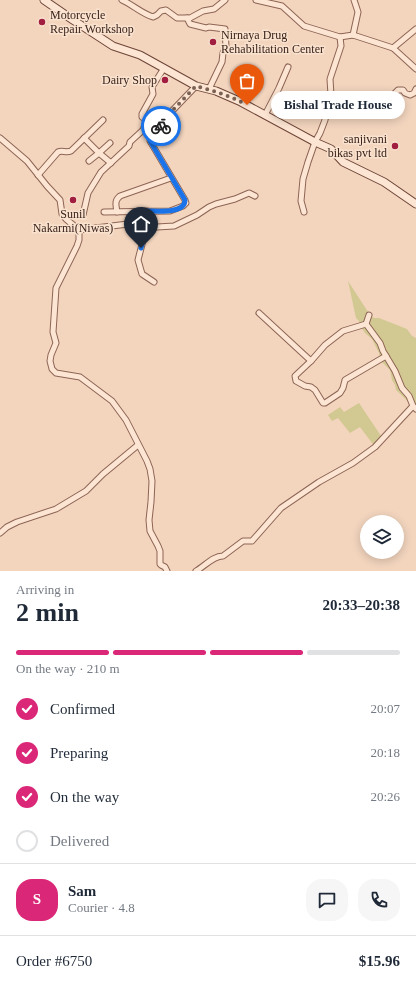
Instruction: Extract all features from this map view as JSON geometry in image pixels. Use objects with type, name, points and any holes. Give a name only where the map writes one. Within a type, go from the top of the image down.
[{"type":"main road","points":[[44,0],[112,46],[140,55],[196,86],[209,89],[240,101],[331,150],[343,162],[384,182],[416,204]]},
{"type":"street","points":[[122,0],[145,14],[153,17],[161,10],[166,10],[176,17],[187,18],[214,9],[225,0]]},
{"type":"street","points":[[256,0],[282,6],[304,26],[340,38],[353,35],[393,48],[416,69]]},
{"type":"street","points":[[353,35],[358,12],[354,0]]},
{"type":"street","points":[[187,18],[190,24],[206,28],[225,29],[226,47],[222,62],[209,89]]},
{"type":"street","points":[[393,48],[416,29]]},
{"type":"street","points":[[304,212],[300,201],[302,183],[305,170],[325,120],[330,103],[330,79],[341,46],[340,38]]},
{"type":"street","points":[[266,115],[288,67]]},
{"type":"street","points":[[83,215],[88,193],[101,172],[129,146],[130,142],[143,130],[147,120],[142,117],[142,114],[153,94],[152,87],[164,68]]},
{"type":"street","points":[[104,212],[170,212],[184,206],[186,203],[185,200],[150,141],[172,111],[196,86]]},
{"type":"street","points":[[390,98],[398,90],[403,90],[405,94],[410,95],[414,93],[416,89]]},
{"type":"street","points":[[38,175],[58,152],[71,151],[103,120]]},
{"type":"street","points":[[0,138],[27,161],[60,200],[62,214],[80,230],[118,224],[147,225],[157,227],[174,226],[216,204],[235,199],[249,193],[255,196]]},
{"type":"street","points":[[84,138],[111,163]]},
{"type":"street","points":[[88,161],[110,143]]},
{"type":"street","points":[[117,212],[116,201],[120,196],[171,178]]},
{"type":"street","points":[[147,211],[147,225],[138,260],[142,274],[154,282]]},
{"type":"street","points":[[80,230],[79,240],[56,288],[53,332],[56,343],[51,356],[52,369],[56,373],[80,377],[112,401],[126,420],[150,469],[152,481],[149,520],[150,531],[160,551],[160,564],[165,567],[167,571]]},
{"type":"street","points":[[259,313],[311,361]]},
{"type":"street","points":[[370,315],[366,324],[343,331],[325,345],[295,376],[296,381],[315,390],[323,403],[325,403],[340,393],[345,380],[386,356]]},
{"type":"street","points":[[196,571],[214,558],[223,556],[244,541],[252,540],[281,508],[319,482],[353,463],[375,448],[415,408],[409,396],[402,388],[380,343],[366,324]]},
{"type":"street","points":[[0,533],[7,527],[17,522],[56,509],[86,491],[103,474],[138,444]]},
{"type":"shaded area","points":[[348,281],[370,315],[374,318],[379,318],[407,329],[412,336],[416,338],[416,409],[396,390],[390,370],[380,360],[379,353],[372,339],[365,333],[356,318]]},
{"type":"shaded area","points":[[359,403],[383,439],[375,447],[360,427],[350,433],[338,418],[332,421],[328,415],[340,407],[344,412]]},
{"type":"way so far","points":[[161,126],[172,111],[196,86],[216,91],[247,105]]},
{"type":"place","name":"Motorcycle Repair Workshop","points":[[42,22]]},
{"type":"place","name":"Nirnaya Drug Rehabilitation Center","points":[[213,42]]},
{"type":"place","name":"Dairy Shop","points":[[165,80]]},
{"type":"place","name":"Bishal Trade House","points":[[247,105]]},
{"type":"place","name":"sanjivani bikas pvt ltd","points":[[395,146]]},
{"type":"place","name":"Sunil Nakarmi(Niwas)","points":[[73,200]]},
{"type":"route","points":[[141,248],[147,225],[147,211],[170,212],[184,206],[186,203],[150,141],[161,126]]}]
